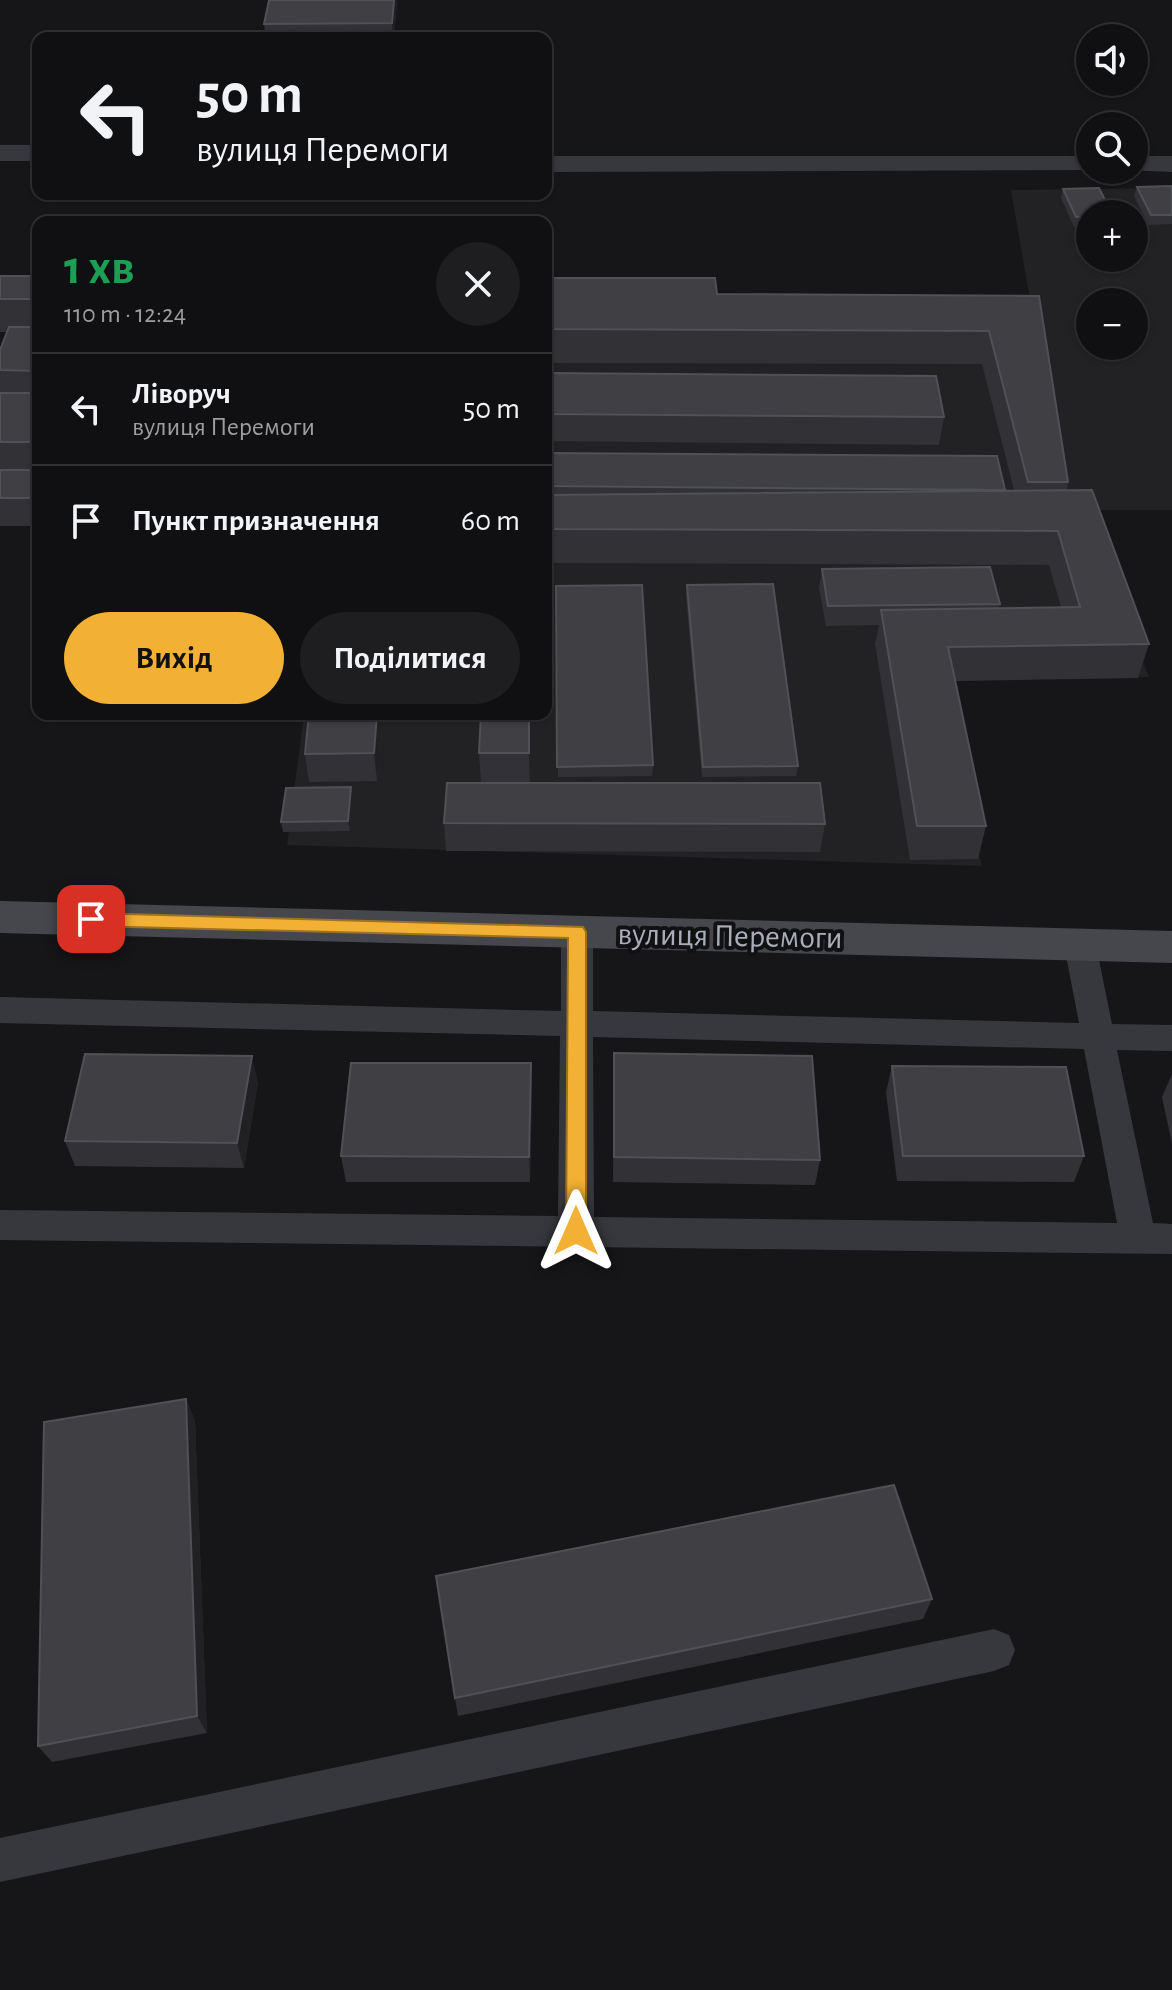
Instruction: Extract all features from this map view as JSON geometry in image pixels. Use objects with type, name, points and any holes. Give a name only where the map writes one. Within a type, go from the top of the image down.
[{"type":"main road","name":"вулиця Перемоги","points":[[0,917],[1172,947]]},
{"type":"street","points":[[0,153],[32,153]]},
{"type":"street","points":[[552,164],[708,161],[1076,164]]},
{"type":"street","points":[[1148,164],[1172,164]]},
{"type":"lane","points":[[576,1231],[577,932]]},
{"type":"lane","points":[[0,1225],[1155,1238],[1099,1037],[1080,945]]},
{"type":"lane","points":[[0,1010],[1172,1038]]},
{"type":"lane","points":[[0,1860],[994,1650]]},
{"type":"shaded area","points":[[1172,188],[1172,510],[1085,510],[1149,677],[936,681],[982,866],[287,845],[303,720],[552,720],[552,308],[1034,323],[1011,190]]},
{"type":"building","points":[[269,0],[394,0],[392,23],[264,24]]},
{"type":"building","points":[[1172,186],[1172,215],[1151,215],[1148,200],[1144,200],[1137,187]]},
{"type":"building","points":[[1099,188],[1105,200],[1076,200],[1076,217],[1063,189]]},
{"type":"building","points":[[0,276],[32,276],[32,299],[0,299]]},
{"type":"building","points":[[552,278],[715,278],[717,294],[1039,296],[1068,482],[1028,482],[989,331],[552,329]]},
{"type":"building","points":[[9,327],[32,327],[32,371],[0,370],[0,350]]},
{"type":"building","points":[[552,373],[936,376],[944,417],[552,414]]},
{"type":"building","points":[[0,393],[32,393],[32,442],[0,442]]},
{"type":"building","points":[[552,453],[997,456],[1005,490],[552,486]]},
{"type":"building","points":[[0,470],[32,470],[32,498],[0,498]]},
{"type":"building","points":[[1092,490],[1149,644],[948,647],[986,826],[917,826],[881,610],[1080,607],[1058,531],[552,529],[552,495]]},
{"type":"building","points":[[990,567],[1000,604],[828,606],[822,569]]},
{"type":"building","points":[[773,584],[798,766],[703,767],[687,585]]},
{"type":"building","points":[[642,585],[653,765],[557,767],[556,586]]},
{"type":"building","points":[[308,720],[377,720],[374,753],[305,754]]},
{"type":"building","points":[[481,720],[529,720],[529,753],[479,753]]},
{"type":"building","points":[[447,783],[820,783],[825,824],[444,823]]},
{"type":"building","points":[[351,787],[348,821],[281,822],[286,788]]},
{"type":"building","points":[[614,1053],[812,1056],[820,1160],[614,1157]]},
{"type":"building","points":[[85,1054],[252,1056],[237,1143],[65,1141]]},
{"type":"building","points":[[351,1063],[531,1063],[529,1157],[341,1156]]},
{"type":"building","points":[[892,1066],[1066,1067],[1084,1156],[903,1156]]},
{"type":"building","points":[[186,1399],[197,1716],[38,1746],[44,1422]]},
{"type":"building","points":[[894,1485],[932,1599],[455,1698],[436,1576]]},
{"type":"route","points":[[91,919],[577,932],[576,1231]]}]
